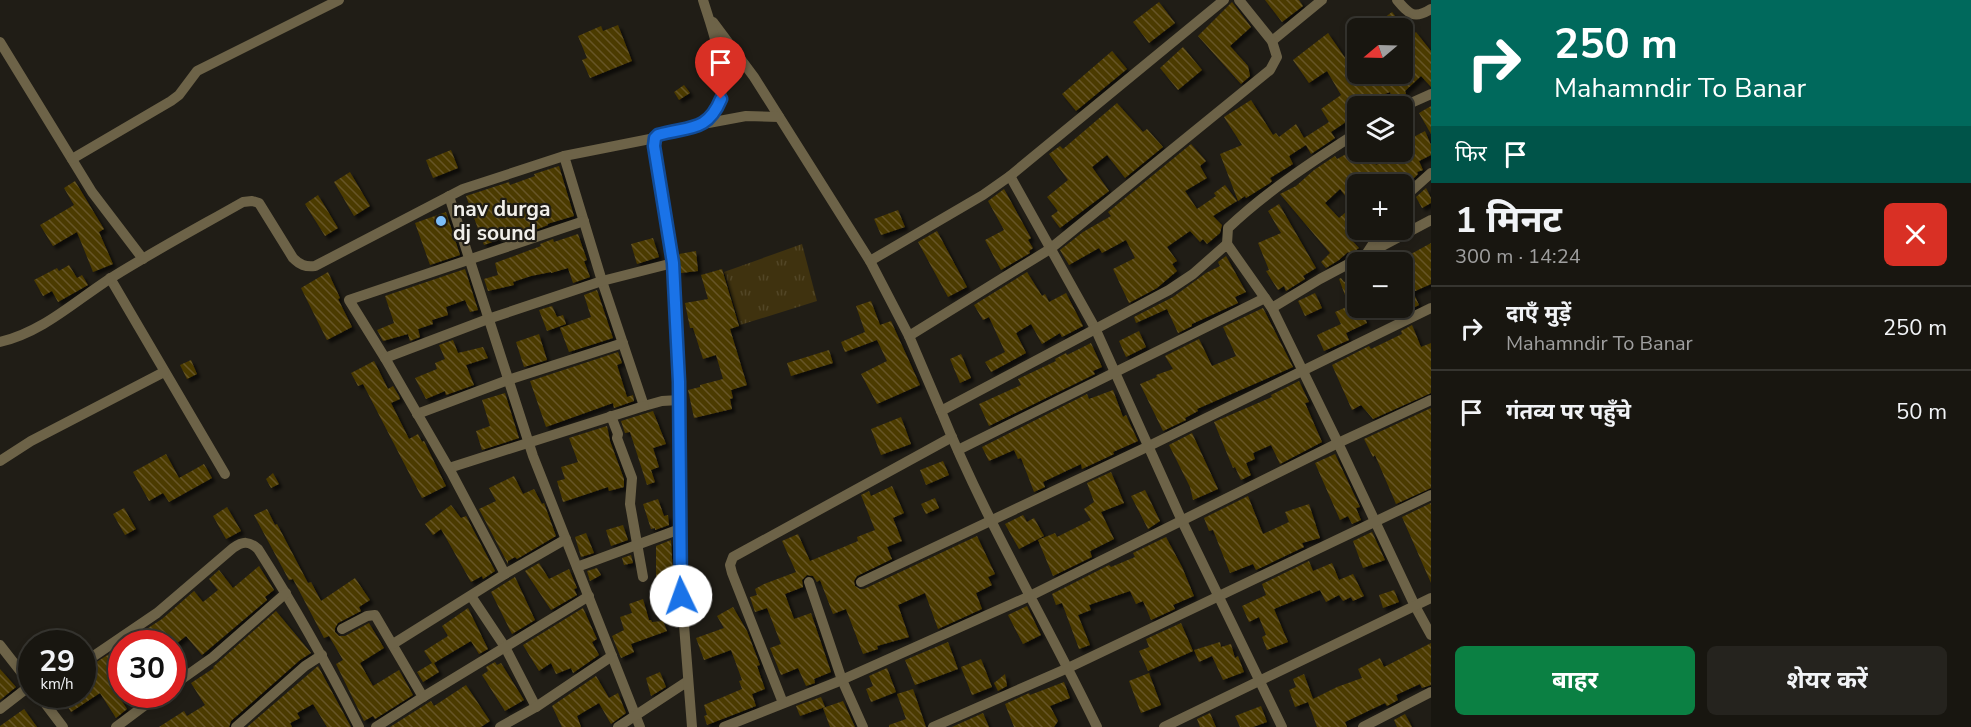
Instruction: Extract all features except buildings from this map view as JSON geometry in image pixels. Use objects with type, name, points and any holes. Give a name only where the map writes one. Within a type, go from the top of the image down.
[{"type":"street","points":[[72,159],[171,101],[179,95],[197,71],[339,0]]},
{"type":"street","points":[[703,0],[716,44],[723,80],[721,99],[717,108],[703,124]]},
{"type":"street","points":[[870,261],[983,195],[1010,176],[1224,0]]},
{"type":"street","points":[[909,336],[1050,249],[1270,70],[1276,57],[1272,41],[1239,0]]},
{"type":"street","points":[[1272,41],[1322,0]]},
{"type":"street","points":[[1397,0],[1406,11],[1412,14],[1422,15],[1431,9]]},
{"type":"street","points":[[707,15],[753,77],[870,261],[909,336],[952,437],[992,521],[1097,727]]},
{"type":"street","points":[[0,42],[92,192],[143,259]]},
{"type":"street","points":[[1413,102],[1431,94]]},
{"type":"street","points":[[0,342],[43,325],[110,278],[243,202],[259,203],[299,264],[306,267],[315,266],[463,189],[564,156],[655,138],[664,133],[746,116],[779,117]]},
{"type":"street","points":[[655,138],[654,146],[673,263],[679,400],[680,574],[692,727]]},
{"type":"street","points":[[1347,139],[1242,214],[1228,228],[1227,244],[1269,303],[1431,635]]},
{"type":"street","points":[[564,156],[602,281],[644,405]]},
{"type":"street","points":[[1413,189],[1431,173]]},
{"type":"street","points":[[1010,176],[1095,328],[1182,521],[1282,727]]},
{"type":"street","points":[[449,196],[528,442],[640,727]]},
{"type":"street","points":[[1371,252],[1431,220]]},
{"type":"street","points":[[505,574],[449,468],[350,300],[584,221]]},
{"type":"street","points":[[942,411],[1169,290],[1193,274],[1227,244]]},
{"type":"street","points":[[385,358],[488,319],[602,281],[673,263]]},
{"type":"street","points":[[958,450],[1114,372],[1269,303],[1347,264]]},
{"type":"street","points":[[110,278],[225,474]]},
{"type":"street","points":[[861,582],[1149,446],[1431,308]]},
{"type":"street","points":[[417,414],[508,380],[623,343]]},
{"type":"street","points":[[0,461],[32,441],[164,372]]},
{"type":"street","points":[[449,468],[644,405],[679,400]]},
{"type":"street","points":[[724,727],[842,680],[1030,596],[1338,443],[1431,400]]},
{"type":"street","points":[[611,416],[618,434],[622,456],[632,478],[630,504],[639,544],[643,577]]},
{"type":"street","points":[[783,703],[732,573],[730,565],[733,557],[952,437]]},
{"type":"street","points":[[933,727],[1068,668],[1431,495]]},
{"type":"street","points":[[577,567],[680,530]]},
{"type":"street","points":[[393,644],[566,539]]},
{"type":"street","points":[[96,654],[157,613],[233,548],[245,542],[252,543],[286,593],[322,655],[359,727]]},
{"type":"street","points":[[809,582],[842,680],[863,727]]},
{"type":"street","points":[[186,676],[213,657],[286,593]]},
{"type":"street","points":[[471,596],[505,647],[536,707]]},
{"type":"street","points":[[376,727],[589,596]]},
{"type":"street","points":[[1164,727],[1431,598]]},
{"type":"street","points":[[342,629],[366,616],[375,615],[423,697]]},
{"type":"street","points":[[0,645],[18,669]]},
{"type":"street","points":[[236,727],[305,666],[322,655]]},
{"type":"street","points":[[500,727],[536,707],[612,656]]},
{"type":"street","points":[[618,727],[688,681]]},
{"type":"street","points":[[1363,727],[1431,693]]},
{"type":"street","points":[[0,709],[18,696]]},
{"type":"street","points":[[48,708],[63,727]]},
{"type":"street","points":[[116,727],[141,708]]},
{"type":"green space","points":[[802,244],[817,301],[740,325],[724,272]]},
{"type":"place","name":"nav durga dj sound","points":[[441,221]]},
{"type":"route","points":[[681,596],[679,382],[673,263],[654,141],[658,135],[703,124],[710,118],[721,99]]}]
